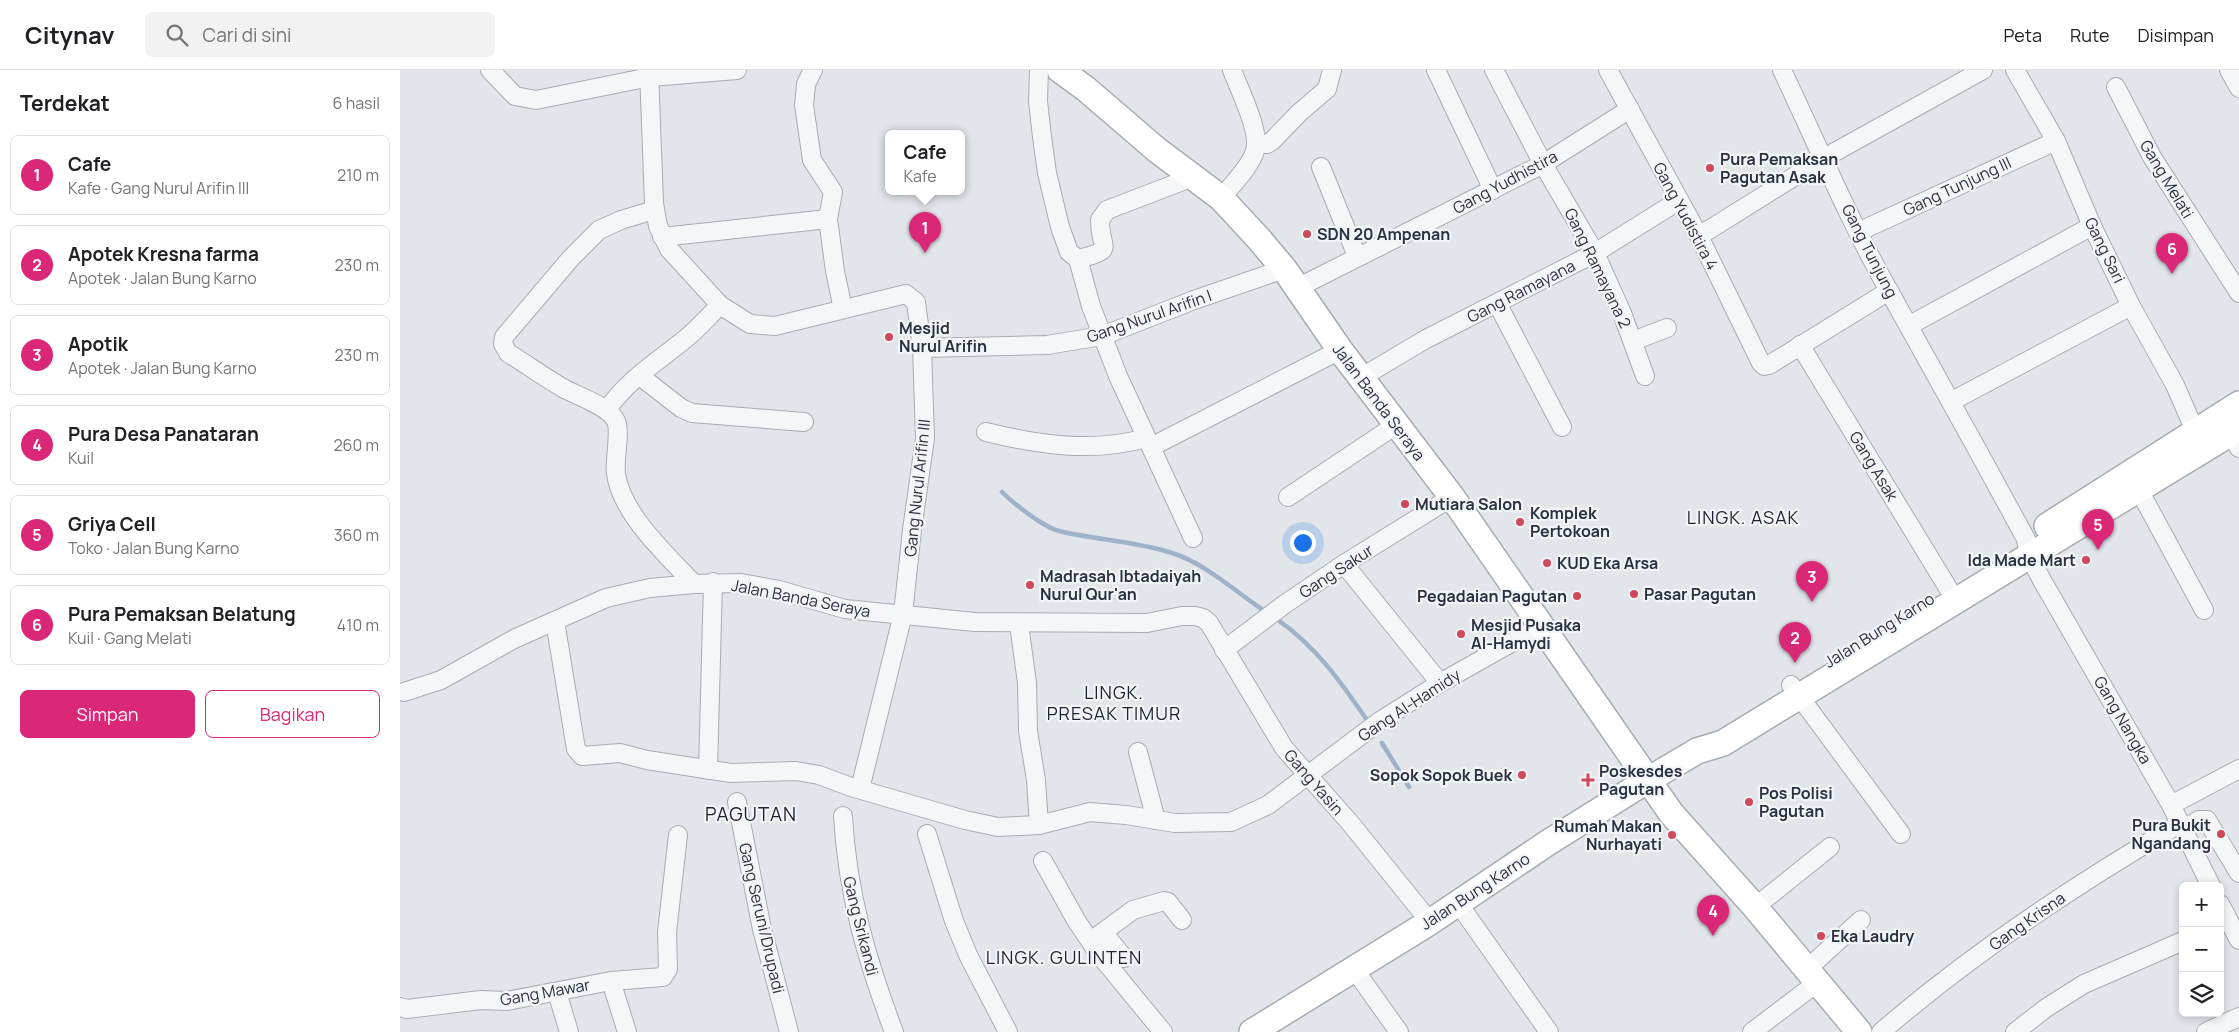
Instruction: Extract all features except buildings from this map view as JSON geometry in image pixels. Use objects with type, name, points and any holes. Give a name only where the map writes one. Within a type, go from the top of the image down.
[{"type":"main road","name":"Jalan Banda Seraya","points":[[1060,70],[1221,198],[1290,278],[1340,350],[1452,497],[1672,813],[1812,975],[1858,1032]]},
{"type":"main road","points":[[2028,547],[2195,431],[2239,404]]},
{"type":"main road","name":"Jalan Bung Karno","points":[[1267,1028],[1549,842],[1697,751],[1722,743],[1794,691],[1948,588],[2138,490],[2236,436]]},
{"type":"main road","name":"Jalan Bung Karno","points":[[1794,691],[2028,547]]},
{"type":"street","points":[[490,70],[515,96],[536,100],[650,73],[737,70]]},
{"type":"street","points":[[650,73],[654,210],[662,237],[683,267],[720,305],[750,324],[775,326],[843,309],[835,271],[828,219],[833,192],[812,160],[804,105],[806,84],[814,70]]},
{"type":"street","points":[[1039,70],[1038,101],[1047,173],[1068,250],[1078,259],[1091,306],[1102,336],[1193,538]]},
{"type":"street","points":[[1221,198],[1252,158],[1256,144],[1253,125],[1232,70]]},
{"type":"street","points":[[1256,144],[1267,144],[1272,141],[1299,113],[1327,89],[1332,70]]},
{"type":"street","points":[[1436,70],[1493,190]]},
{"type":"street","name":"Gang Ramayana 2","points":[[1494,70],[1543,164],[1595,253],[1633,341],[1645,376]]},
{"type":"street","name":"Gang Yudistira 4","points":[[1608,70],[1678,201],[1699,236],[1761,363],[1764,366],[1768,365],[1800,345]]},
{"type":"street","name":"Gang Tunjung","points":[[1782,70],[1858,232],[1889,291],[1952,401]]},
{"type":"street","points":[[1699,236],[1824,158],[1983,70]]},
{"type":"street","name":"Gang Sari","points":[[2015,70],[2056,141],[2092,226],[2120,279],[2131,306],[2175,385],[2195,431]]},
{"type":"street","points":[[2229,70],[2239,88]]},
{"type":"street","name":"Gang Melati","points":[[2116,87],[2152,157],[2239,294]]},
{"type":"street","name":"Gang Yudhistira","points":[[1290,278],[1357,256],[1493,190],[1543,164],[1630,109]]},
{"type":"street","name":"Gang Tunjung III","points":[[1858,232],[2056,141]]},
{"type":"street","points":[[1321,167],[1357,256]]},
{"type":"street","points":[[1078,259],[1099,254],[1103,250],[1104,243],[1100,220],[1108,210],[1193,177]]},
{"type":"street","name":"Gang Ramayana","points":[[1362,377],[1426,339],[1595,253],[1678,201]]},
{"type":"street","points":[[654,210],[621,220],[598,230],[571,258],[503,340],[504,347],[508,352],[562,388],[607,410],[616,421],[619,432],[615,464],[623,497],[653,539],[694,584]]},
{"type":"street","points":[[662,237],[828,219]]},
{"type":"street","points":[[1910,325],[2092,226]]},
{"type":"street","name":"Gang Nurul Arifin I","points":[[922,348],[1047,345],[1102,336],[1194,300],[1290,278]]},
{"type":"street","points":[[1800,345],[1889,291]]},
{"type":"street","name":"Gang Nurul Arifin III","points":[[843,309],[906,294],[916,302],[922,348],[925,438],[903,614],[860,789]]},
{"type":"street","points":[[1497,303],[1562,427]]},
{"type":"street","points":[[607,410],[614,400],[640,376],[686,339],[720,305]]},
{"type":"street","points":[[1952,401],[2131,306]]},
{"type":"street","points":[[1633,341],[1667,328]]},
{"type":"street","name":"Gang Asak","points":[[1800,345],[1948,588]]},
{"type":"street","points":[[986,432],[1065,447],[1096,447],[1130,442],[1149,443],[1340,350]]},
{"type":"street","points":[[640,376],[681,408],[692,413],[804,422]]},
{"type":"street","name":"Gang Nangka","points":[[1952,401],[2028,547],[2171,805],[2209,882]]},
{"type":"street","points":[[1288,497],[1396,425]]},
{"type":"street","points":[[2138,490],[2204,610]]},
{"type":"street","name":"Gang Sakur","points":[[1224,650],[1285,604],[1344,564],[1452,497]]},
{"type":"street","points":[[1344,564],[1440,683]]},
{"type":"street","points":[[708,770],[713,582]]},
{"type":"street","name":"Jalan Banda Seraya","points":[[404,692],[441,680],[514,639],[606,598],[650,588],[713,582],[741,583],[763,587],[845,608],[976,622],[1019,624],[1147,623],[1182,616],[1195,616],[1203,618],[1213,632]]},
{"type":"street","name":"Gang Al-Hamidy","points":[[555,621],[579,754],[584,756],[604,753],[620,754],[731,773],[796,771],[819,775],[860,789],[982,824],[1013,827],[1039,825],[1090,812],[1126,815],[1175,824],[1231,822],[1268,806],[1380,721],[1440,683],[1541,626]]},
{"type":"street","points":[[1019,624],[1027,683],[1028,731],[1036,780],[1039,825]]},
{"type":"street","name":"Gang Yasin","points":[[1213,632],[1284,748],[1355,828],[1430,922]]},
{"type":"street","points":[[1794,691],[1901,834]]},
{"type":"street","points":[[1138,752],[1156,820]]},
{"type":"street","points":[[2171,805],[2239,769]]},
{"type":"street","name":"Gang Seruni/Drupadi","points":[[736,802],[762,929],[789,1032]]},
{"type":"street","name":"Gang Srikandi","points":[[843,816],[847,869],[857,921],[866,955],[894,1032]]},
{"type":"street","name":"Gang Krisna","points":[[1881,1032],[1954,973],[2012,930],[2088,879],[2182,826],[2199,820],[2207,820],[2234,854]]},
{"type":"street","points":[[927,834],[944,895],[962,939],[1008,1032]]},
{"type":"street","name":"Gang Mawar","points":[[400,1007],[407,1009],[481,1000],[507,1001],[611,981],[661,977],[665,975],[668,969],[667,932],[678,835]]},
{"type":"street","points":[[1754,907],[1830,847]]},
{"type":"street","points":[[2234,854],[2239,874]]},
{"type":"street","points":[[1042,861],[1076,920],[1124,958]]},
{"type":"street","points":[[1097,937],[1133,910],[1164,901],[1168,902],[1182,920]]},
{"type":"street","points":[[1458,903],[1549,1032]]},
{"type":"street","points":[[2224,917],[2239,940]]},
{"type":"street","points":[[1752,1032],[1812,975],[1861,920]]},
{"type":"street","points":[[1097,937],[1108,966],[1163,1032]]},
{"type":"street","points":[[2015,1032],[2046,1008],[2084,984],[2179,943]]},
{"type":"street","points":[[1354,969],[1399,1032]]},
{"type":"street","points":[[611,981],[627,1032]]},
{"type":"street","points":[[557,992],[569,1032]]},
{"type":"street","points":[[2206,1032],[2239,1017]]},
{"type":"waterway","points":[[1002,492],[1037,520],[1052,529],[1158,549],[1184,558],[1209,571],[1266,612]]},
{"type":"waterway","points":[[1278,620],[1317,654],[1369,723]]},
{"type":"waterway","points":[[1382,743],[1409,787]]},
{"type":"place","name":"Pura Pemaksan Pagutan Asak","points":[[1710,168]]},
{"type":"place","name":"SDN 20 Ampenan","points":[[1307,234]]},
{"type":"place","name":"Cafe","points":[[925,253]]},
{"type":"place","name":"Pura Pemaksan Belatung","points":[[2172,274]]},
{"type":"place","name":"Mesjid Nurul Arifin","points":[[889,337]]},
{"type":"place","name":"Mutiara Salon","points":[[1405,504]]},
{"type":"place","name":"Komplek Pertokoan","points":[[1520,522]]},
{"type":"place","name":"Griya Cell","points":[[2098,550]]},
{"type":"place","name":"Ida Made Mart","points":[[2086,560]]},
{"type":"place","name":"KUD Eka Arsa","points":[[1547,563]]},
{"type":"place","name":"Madrasah Ibtadaiyah Nurul Qur'an","points":[[1030,585]]},
{"type":"place","name":"Pasar Pagutan","points":[[1634,594]]},
{"type":"place","name":"Pegadaian Pagutan","points":[[1577,596]]},
{"type":"place","name":"Apotik","points":[[1812,602]]},
{"type":"place","name":"Mesjid Pusaka Al-Hamydi","points":[[1461,634]]},
{"type":"place","name":"Apotek Kresna farma","points":[[1795,663]]},
{"type":"place","name":"Sopok Sopok Buek","points":[[1522,775]]},
{"type":"place","name":"Poskesdes Pagutan","points":[[1588,780]]},
{"type":"place","name":"Pos Polisi Pagutan","points":[[1749,802]]},
{"type":"place","name":"Pura Bukit Ngandang","points":[[2221,834]]},
{"type":"place","name":"Rumah Makan Nurhayati","points":[[1672,835]]},
{"type":"place","name":"Pura Desa Panataran","points":[[1713,936]]},
{"type":"place","name":"Eka Laudry","points":[[1821,936]]},
{"type":"district","name":"LINGK. ASAK","points":[[1743,517]]},
{"type":"district","name":"LINGK. PRESAK TIMUR","points":[[1114,702]]},
{"type":"district","name":"PAGUTAN","points":[[751,814]]},
{"type":"district","name":"LINGK. GULINTEN","points":[[1064,957]]}]
